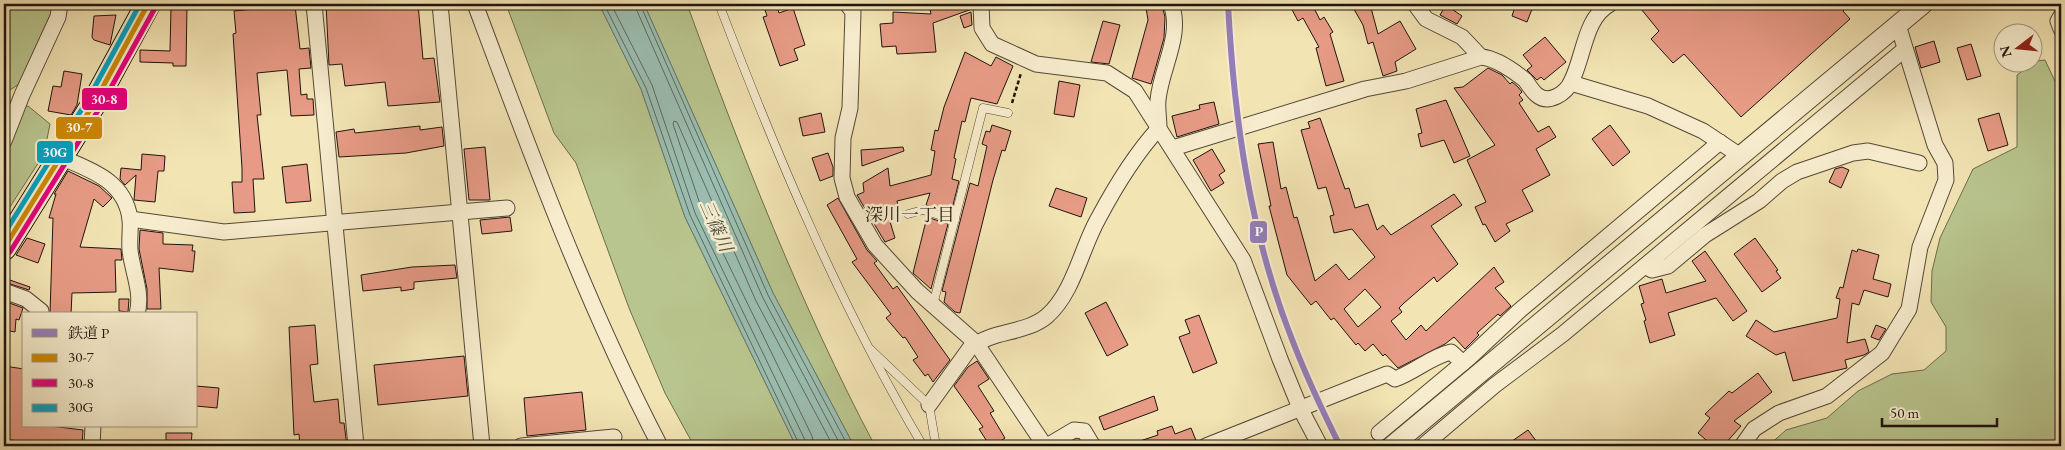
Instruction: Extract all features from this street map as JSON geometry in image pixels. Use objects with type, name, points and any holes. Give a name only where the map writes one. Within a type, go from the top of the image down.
[{"type":"main road","points":[[4,248],[93,105],[148,4]]},
{"type":"street","points":[[4,141],[22,95],[58,17],[60,4]]},
{"type":"street","points":[[314,4],[356,446]]},
{"type":"street","points":[[440,4],[482,446]]},
{"type":"street","points":[[475,4],[579,275],[626,380],[660,446]]},
{"type":"street","points":[[847,4],[853,12],[850,108],[843,138],[842,178],[847,197],[874,245],[917,291],[976,343],[1046,446],[1074,430],[1084,431],[1093,446]]},
{"type":"street","points":[[981,4],[982,28],[992,44],[1036,64],[1107,73],[1135,91],[1243,260],[1300,408],[1320,446]]},
{"type":"street","points":[[929,405],[970,348],[976,343],[992,336],[1022,328],[1046,316],[1059,302],[1098,219],[1143,145],[1159,128],[1158,101],[1176,29],[1176,15],[1171,4]]},
{"type":"street","points":[[1415,4],[1426,19],[1462,37],[1481,57]]},
{"type":"street","points":[[1173,148],[1365,89],[1406,81],[1481,57],[1490,58],[1525,80],[1536,95],[1543,99],[1555,98],[1571,83],[1591,25],[1603,7],[1610,4]]},
{"type":"street","points":[[1385,440],[1492,363],[1923,4]]},
{"type":"street","points":[[2061,16],[2058,21],[2061,29]]},
{"type":"street","points":[[1742,446],[1754,429],[1779,413],[1827,396],[1843,386],[1882,353],[1909,310],[1920,247],[1946,180],[1945,163],[1935,145],[1898,25]]},
{"type":"street","points":[[1423,446],[1495,385],[1563,334],[1905,49]]},
{"type":"street","points":[[1571,83],[1648,106],[1703,131],[1720,142],[1767,164],[1782,181]]},
{"type":"street","points":[[1385,440],[1519,311],[1720,142]]},
{"type":"street","points":[[1645,266],[1652,270],[1668,266],[1705,235],[1759,201],[1782,181],[1797,172],[1853,153],[1868,151],[1919,163]]},
{"type":"street","points":[[60,156],[102,174],[124,196],[130,219],[130,250],[137,278],[137,312]]},
{"type":"street","points":[[130,219],[224,232],[507,208]]},
{"type":"street","points":[[4,291],[26,299],[41,312]]},
{"type":"street","points":[[1206,446],[1387,374],[1395,379],[1409,374],[1439,355],[1451,352],[1463,363]]},
{"type":"street","points":[[92,446],[93,428]]},
{"type":"street","points":[[521,446],[608,440]]},
{"type":"lane","points":[[720,4],[794,191],[890,390],[923,446]]},
{"type":"lane","points":[[933,306],[984,108],[1008,113]]},
{"type":"lane","points":[[908,214],[922,210],[955,220]]},
{"type":"lane","points":[[870,349],[929,405],[936,446]]},
{"type":"path","points":[[1008,113],[1025,59]]},
{"type":"green space","points":[[4,4],[55,4],[19,84],[4,94]]},
{"type":"green space","points":[[506,4],[599,4],[641,89],[685,217],[796,446],[694,446],[665,393],[629,308],[576,163],[554,133]]},
{"type":"green space","points":[[644,4],[687,4],[751,173],[797,284],[875,446],[854,446],[773,293]]},
{"type":"green space","points":[[2042,60],[2045,60],[2061,94],[2061,446],[1768,446],[1786,430],[1827,418],[1858,391],[1892,374],[1924,370],[1946,351],[1946,327],[1931,302],[1932,271],[1940,238],[1973,169],[2017,147],[2017,75],[2021,72],[2042,72]]},
{"type":"green space","points":[[28,106],[50,124],[44,154],[8,210],[4,213],[4,128],[11,107]]},
{"type":"water","name":"三篠川","points":[[599,4],[644,4],[773,293],[854,446],[796,446],[685,217],[641,89]]},
{"type":"building","points":[[326,4],[418,4],[423,59],[434,58],[440,102],[388,106],[385,82],[345,86],[342,64],[329,65]]},
{"type":"building","points":[[763,4],[776,4],[779,13],[793,8],[805,45],[794,49],[798,60],[780,66],[763,17],[767,16]]},
{"type":"building","points":[[929,4],[972,4],[972,9],[933,23],[936,52],[897,54],[896,46],[882,47],[880,24],[893,23],[893,12],[931,14]]},
{"type":"building","points":[[1289,4],[1312,4],[1320,20],[1324,17],[1333,32],[1330,34],[1344,81],[1326,86],[1316,48],[1319,47],[1303,18],[1298,21]]},
{"type":"building","points":[[1351,4],[1370,4],[1378,34],[1400,21],[1416,49],[1395,62],[1397,71],[1383,76],[1373,42],[1368,44],[1363,25]]},
{"type":"building","points":[[1516,4],[1534,4],[1527,22],[1512,16]]},
{"type":"building","points":[[1637,4],[1850,4],[1843,11],[1850,19],[1741,117],[1684,54],[1673,63],[1651,39],[1659,31]]},
{"type":"building","points":[[295,5],[300,49],[309,48],[311,68],[299,69],[301,95],[307,94],[307,99],[313,99],[314,115],[291,116],[287,70],[257,73],[261,115],[257,115],[264,179],[253,179],[255,212],[234,213],[232,182],[242,182],[242,168],[233,34],[236,33],[234,11]]},
{"type":"building","points":[[1162,5],[1165,17],[1164,38],[1151,84],[1132,78],[1148,20],[1146,8]]},
{"type":"building","points":[[1446,5],[1462,16],[1457,24],[1440,15]]},
{"type":"building","points":[[171,7],[187,7],[186,66],[173,66],[173,63],[140,62],[140,50],[170,51]]},
{"type":"building","points":[[971,12],[972,25],[964,28],[960,16]]},
{"type":"building","points":[[116,15],[110,45],[94,40],[92,37],[94,16]]},
{"type":"building","points":[[1103,21],[1120,25],[1109,64],[1091,62]]},
{"type":"building","points":[[1545,37],[1566,62],[1544,80],[1541,77],[1537,80],[1527,70],[1532,66],[1523,55]]},
{"type":"building","points":[[1934,41],[1940,62],[1921,68],[1915,47]]},
{"type":"building","points":[[1971,44],[1981,76],[1967,80],[1957,48]]},
{"type":"building","points":[[965,52],[991,66],[996,57],[1013,66],[997,104],[971,98],[965,122],[962,121],[954,158],[956,159],[952,179],[959,181],[951,213],[926,205],[930,193],[897,201],[899,212],[888,215],[895,238],[885,242],[857,195],[864,192],[863,183],[888,168],[890,186],[931,175],[935,151],[931,150],[935,130],[938,131],[944,107]]},
{"type":"building","points":[[1488,68],[1502,75],[1510,84],[1512,82],[1522,92],[1519,95],[1523,100],[1519,103],[1538,132],[1549,126],[1556,137],[1536,149],[1550,175],[1522,190],[1533,211],[1506,224],[1510,231],[1495,242],[1485,224],[1483,225],[1475,207],[1486,202],[1467,160],[1495,145],[1454,88],[1463,87]]},
{"type":"building","points":[[64,71],[82,74],[77,105],[71,115],[48,111],[53,86],[61,87]]},
{"type":"building","points":[[1059,81],[1080,85],[1074,117],[1054,114]]},
{"type":"building","points":[[1446,100],[1470,156],[1454,163],[1444,140],[1421,147],[1418,134],[1422,133],[1416,109]]},
{"type":"building","points":[[1214,102],[1219,124],[1177,137],[1172,116],[1200,109],[1199,105]]},
{"type":"building","points":[[821,113],[825,132],[803,136],[799,118]]},
{"type":"building","points":[[1999,113],[2008,145],[1988,151],[1978,119]]},
{"type":"building","points":[[1320,118],[1345,189],[1349,188],[1355,208],[1368,204],[1377,230],[1383,225],[1391,235],[1454,194],[1462,205],[1431,226],[1458,264],[1437,282],[1434,277],[1399,308],[1402,312],[1391,321],[1406,340],[1421,325],[1426,331],[1494,267],[1504,282],[1495,288],[1511,306],[1500,316],[1498,314],[1477,333],[1479,335],[1465,349],[1454,337],[1445,344],[1398,368],[1385,354],[1383,356],[1373,344],[1365,351],[1358,343],[1356,345],[1334,318],[1331,320],[1316,301],[1311,305],[1287,275],[1269,206],[1271,206],[1258,144],[1273,142],[1281,189],[1286,187],[1294,218],[1297,217],[1315,281],[1336,264],[1349,280],[1375,257],[1352,229],[1334,233],[1330,216],[1334,215],[1326,187],[1318,189],[1301,130],[1310,128],[1308,122]],"holes":[[[1365,289],[1381,307],[1358,327],[1344,309]]]},
{"type":"building","points":[[992,125],[1011,131],[1005,151],[1002,150],[993,180],[960,313],[955,312],[944,302],[946,292],[942,291],[970,183],[978,186],[987,146],[982,144],[986,131],[990,132]]},
{"type":"building","points":[[1610,125],[1630,152],[1613,166],[1592,139]]},
{"type":"building","points":[[420,126],[420,130],[442,127],[444,146],[406,153],[339,157],[336,132],[354,129],[355,133]]},
{"type":"building","points":[[485,147],[490,200],[469,200],[464,149]]},
{"type":"building","points":[[903,147],[904,151],[862,166],[861,150]]},
{"type":"building","points":[[1212,149],[1225,171],[1219,175],[1224,183],[1211,191],[1193,160]]},
{"type":"building","points":[[828,153],[833,167],[833,176],[820,181],[812,158]]},
{"type":"building","points":[[142,154],[165,156],[164,171],[158,171],[155,202],[134,200],[136,175],[125,185],[120,179],[121,168],[141,170]]},
{"type":"building","points":[[307,164],[311,201],[286,203],[282,167]]},
{"type":"building","points":[[1842,167],[1849,170],[1841,188],[1829,182],[1835,169]]},
{"type":"building","points":[[68,171],[99,186],[112,198],[103,207],[94,199],[80,247],[121,249],[122,260],[115,260],[116,292],[72,293],[71,312],[50,312],[53,218],[49,218],[56,194],[54,194]]},
{"type":"building","points":[[1056,188],[1087,198],[1081,217],[1049,206]]},
{"type":"building","points":[[838,198],[867,250],[877,261],[874,263],[893,289],[897,286],[950,360],[933,382],[928,374],[925,376],[913,360],[918,357],[905,337],[903,338],[886,318],[891,314],[852,262],[857,259],[827,205]]},
{"type":"building","points":[[510,217],[512,231],[482,234],[480,220]]},
{"type":"building","points":[[927,217],[948,224],[931,289],[913,273]]},
{"type":"building","points":[[140,230],[163,233],[163,244],[193,245],[192,251],[195,251],[193,272],[159,268],[161,309],[147,309],[147,289],[139,249]]},
{"type":"building","points":[[27,238],[45,244],[38,263],[16,255]]},
{"type":"building","points":[[1755,238],[1778,270],[1776,271],[1781,278],[1762,292],[1734,254]]},
{"type":"building","points":[[1858,249],[1879,255],[1873,279],[1891,284],[1888,297],[1864,290],[1859,305],[1852,303],[1847,343],[1865,339],[1869,352],[1845,360],[1847,368],[1793,381],[1785,352],[1776,355],[1746,336],[1756,320],[1774,332],[1837,318],[1840,299],[1836,298],[1840,287],[1843,288],[1852,250],[1857,252]]},
{"type":"building","points":[[1705,251],[1747,311],[1733,321],[1716,298],[1668,313],[1675,335],[1650,343],[1644,321],[1646,320],[1641,304],[1644,303],[1639,286],[1662,279],[1666,293],[1706,281],[1692,261]]},
{"type":"building","points":[[455,265],[457,278],[414,282],[414,289],[401,291],[401,287],[363,291],[361,275],[412,267]]},
{"type":"building","points":[[4,278],[30,287],[29,290],[4,282]]},
{"type":"building","points":[[119,299],[129,299],[128,312],[119,311]]},
{"type":"building","points":[[4,301],[23,308],[19,320],[16,319],[15,332],[4,330]]},
{"type":"building","points":[[1106,302],[1128,345],[1107,356],[1085,313]]},
{"type":"building","points":[[1199,315],[1217,363],[1193,373],[1179,337],[1190,333],[1185,320]]},
{"type":"building","points":[[315,325],[318,364],[310,365],[314,402],[338,399],[340,423],[344,423],[347,446],[300,446],[299,434],[294,435],[289,327]]},
{"type":"building","points":[[1876,325],[1886,329],[1879,340],[1871,337]]},
{"type":"building","points":[[464,356],[468,396],[378,405],[374,365]]},
{"type":"building","points":[[977,361],[989,379],[978,386],[994,411],[990,413],[1005,438],[1002,440],[1006,446],[990,446],[979,429],[983,427],[954,386],[968,367]]},
{"type":"building","points":[[4,366],[22,369],[22,428],[83,430],[82,445],[67,443],[67,446],[38,446],[39,444],[4,439]]},
{"type":"building","points":[[1758,373],[1772,392],[1734,421],[1741,426],[1723,446],[1713,446],[1698,433],[1710,418],[1705,414],[1729,391],[1732,393]]},
{"type":"building","points":[[198,386],[219,388],[217,408],[198,406]]},
{"type":"building","points":[[582,392],[586,430],[527,436],[524,398]]},
{"type":"building","points":[[1154,396],[1158,410],[1104,430],[1099,417]]},
{"type":"building","points":[[1172,426],[1175,434],[1191,428],[1197,443],[1188,446],[1132,446],[1131,444],[1158,435],[1157,431]]},
{"type":"building","points":[[1528,430],[1540,446],[1505,446]]},
{"type":"building","points":[[166,433],[192,433],[191,446],[166,446]]},
{"type":"rail line","name":"P","points":[[1228,4],[1240,133],[1255,218],[1278,301],[1298,355],[1340,446]]},
{"type":"transit line","name":"30G","points":[[4,234],[87,101],[140,4]]},
{"type":"transit line","name":"30-7","points":[[4,248],[93,105],[148,4]]},
{"type":"transit line","name":"30-8","points":[[10,252],[99,109],[155,8]]},
{"type":"district","name":"深川一丁目","points":[[910,215]]}]
